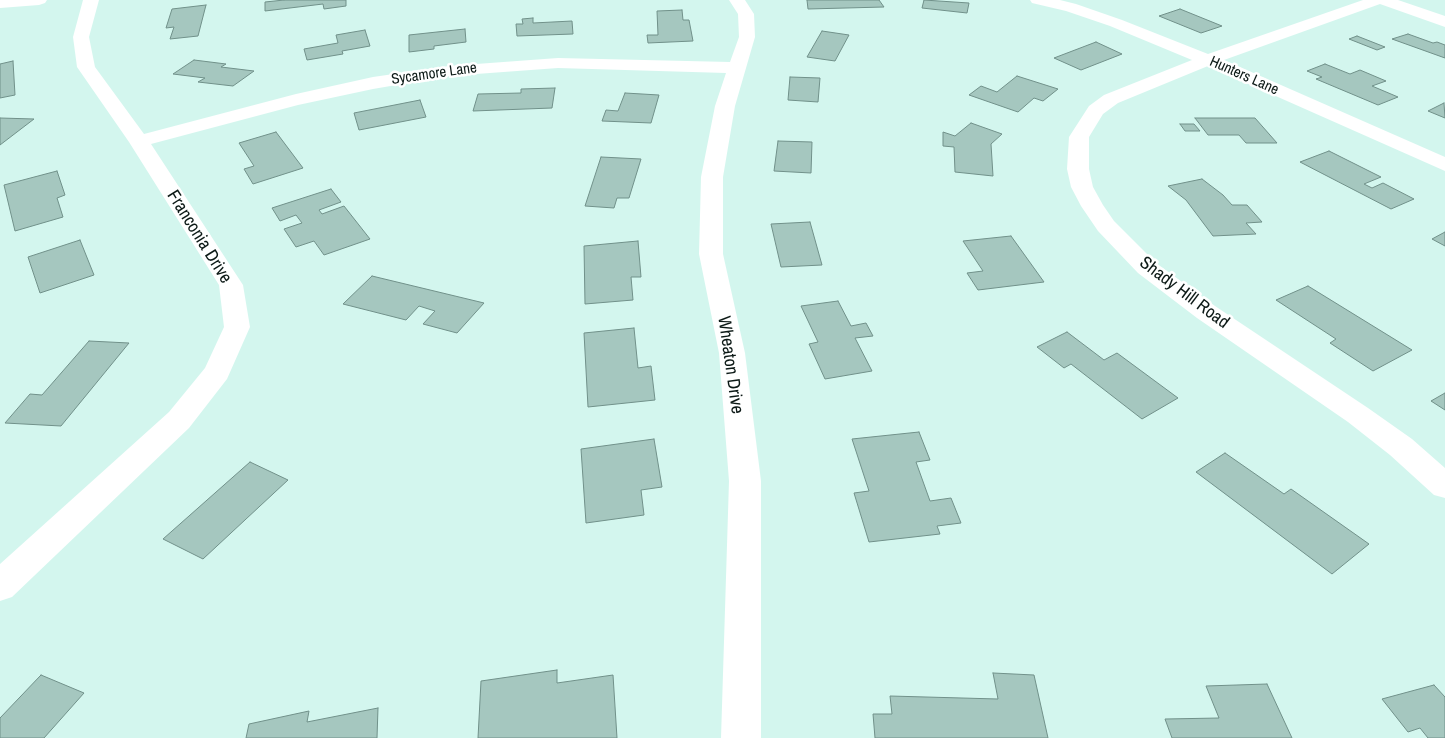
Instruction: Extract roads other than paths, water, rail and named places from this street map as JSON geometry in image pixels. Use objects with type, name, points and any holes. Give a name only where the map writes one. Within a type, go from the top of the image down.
[{"type":"street","points":[[0,3],[39,0]]},
{"type":"street","name":"Franconia Drive","points":[[0,586],[179,420],[217,372],[237,327],[231,285],[139,141],[86,67],[81,37],[91,0]]},
{"type":"street","name":"Wheaton Drive","points":[[737,0],[746,14],[747,37],[725,106],[712,177],[711,254],[732,353],[744,481],[741,738]]},
{"type":"street","name":"Hunters Lane","points":[[1038,0],[1070,7],[1116,22],[1208,60],[1445,165]]},
{"type":"street","name":"Shady Hill Road","points":[[1378,0],[1208,60],[1111,99],[1091,116],[1079,137],[1077,152],[1078,169],[1082,187],[1092,206],[1106,226],[1146,268],[1206,312],[1358,415],[1401,447],[1445,486]]},
{"type":"street","points":[[1383,0],[1445,22]]},
{"type":"street","name":"Sycamore Lane","points":[[139,141],[296,100],[373,83],[458,70],[558,63],[737,68]]}]
